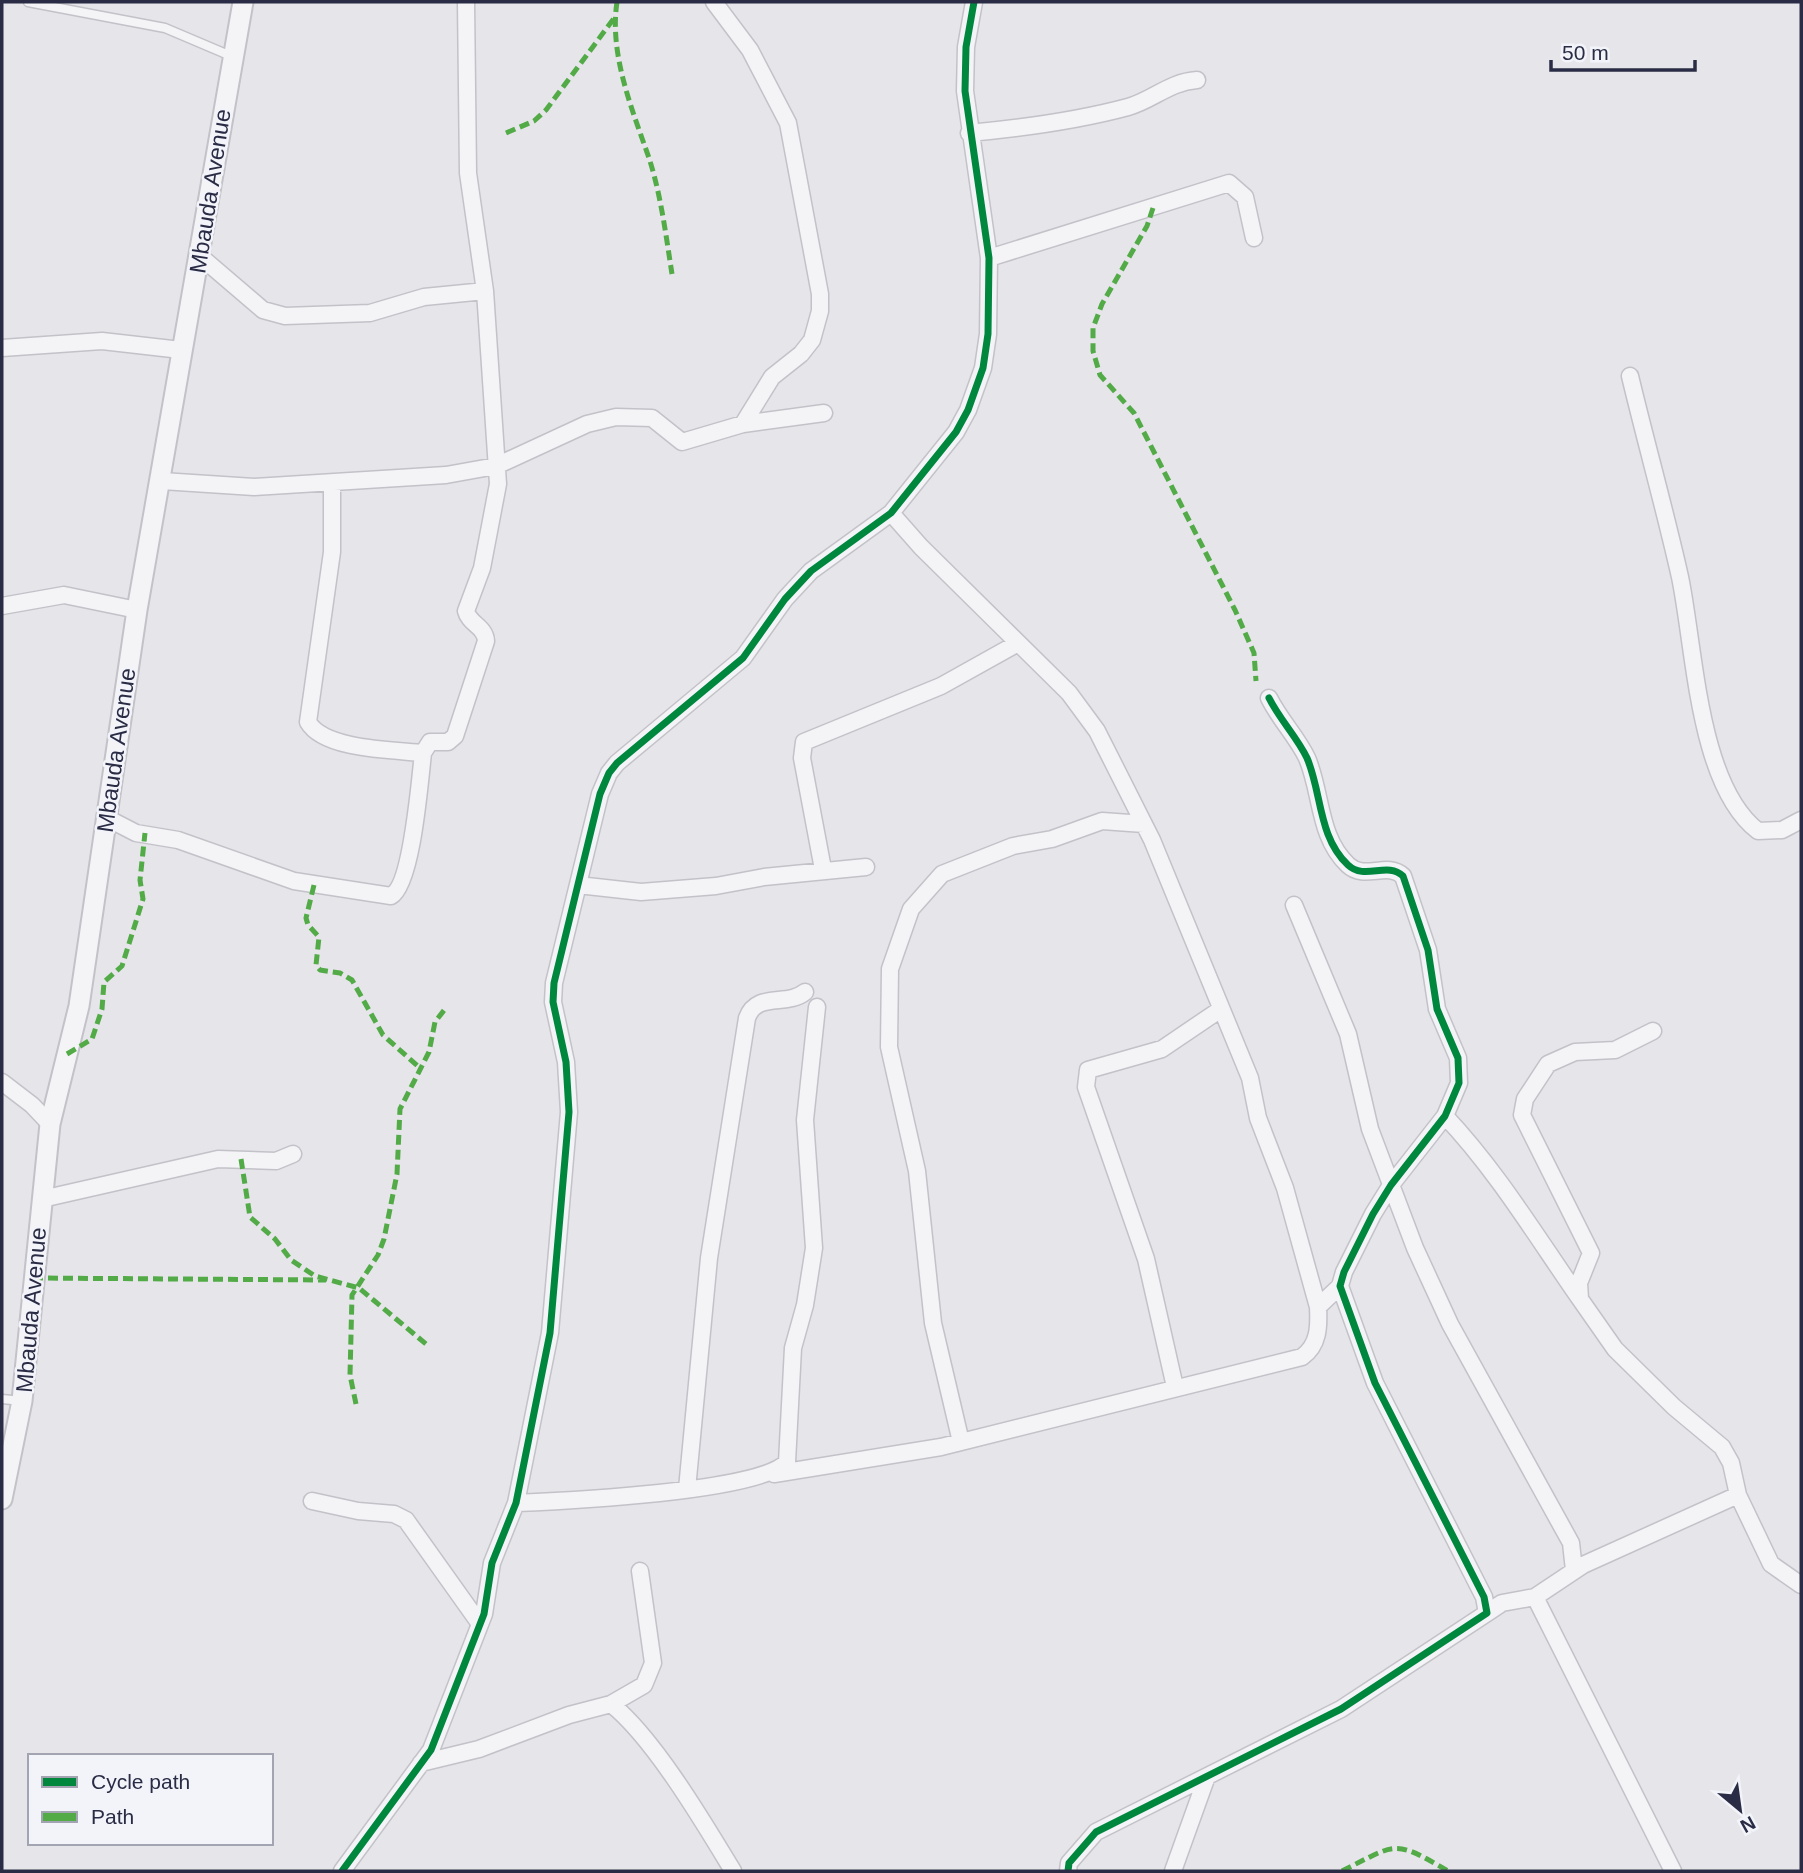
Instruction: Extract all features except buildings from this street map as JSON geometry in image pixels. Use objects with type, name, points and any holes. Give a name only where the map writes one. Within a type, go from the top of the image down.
[{"type":"street","name":"Mbauda Avenue","points":[[2,1499],[22,1401],[50,1124],[79,1006],[137,610],[162,481],[181,350],[201,257],[232,55],[243,2]]},
{"type":"street","points":[[105,817],[136,833],[178,840],[294,881],[391,895],[402,884],[415,828],[423,753],[430,742],[449,742],[454,736],[486,641],[481,628],[469,618],[466,611],[482,568],[492,529],[498,484],[485,291],[468,173],[466,2]]},
{"type":"street","points":[[714,2],[750,50],[788,123],[820,294],[820,311],[812,340],[801,354],[772,377],[743,424]]},
{"type":"street","points":[[342,1871],[431,1750],[480,1624],[492,1563],[516,1503],[550,1333],[569,1112],[566,1062],[553,1002],[554,983],[600,794],[617,763],[743,658],[785,599],[811,571],[891,513],[956,432],[975,394],[988,334],[989,258],[969,133],[966,47],[974,2]]},
{"type":"street","points":[[969,133],[1063,123],[1141,103],[1160,90],[1197,80]]},
{"type":"street","points":[[989,258],[1222,184],[1234,185],[1245,197],[1254,238]]},
{"type":"street","points":[[201,257],[263,310],[285,316],[370,313],[424,297],[485,291]]},
{"type":"street","points":[[2,348],[102,341],[181,350]]},
{"type":"street","points":[[1630,376],[1680,579],[1714,759],[1734,805],[1745,821],[1758,831],[1782,830],[1801,820]]},
{"type":"street","points":[[162,481],[254,487],[418,478],[496,466],[587,424],[616,417],[652,418],[682,442],[701,439],[743,424],[824,413]]},
{"type":"street","points":[[332,484],[332,552],[308,722],[322,737],[423,753]]},
{"type":"street","points":[[516,1503],[687,1489],[961,1442],[1302,1357],[1309,1352],[1316,1338],[1318,1307],[1281,1175],[1258,1118],[1250,1078],[1144,824],[1097,731],[1082,709],[921,547],[891,513]]},
{"type":"street","points":[[2,606],[64,595],[137,610]]},
{"type":"street","points":[[823,869],[802,758],[804,742],[941,686],[1018,643]]},
{"type":"street","points":[[1269,698],[1305,755],[1326,828],[1341,857],[1355,870],[1398,871],[1409,890],[1427,950],[1437,1009],[1460,1070],[1455,1094],[1445,1116],[1391,1185],[1355,1248],[1340,1286],[1318,1307]]},
{"type":"street","points":[[961,1442],[933,1323],[917,1171],[890,1047],[890,969],[911,909],[942,874],[1013,846],[1052,839],[1102,821],[1144,824]]},
{"type":"street","points":[[578,885],[641,891],[716,886],[823,869],[866,867]]},
{"type":"street","points":[[1294,905],[1348,1034],[1370,1129],[1415,1248],[1450,1324],[1571,1543],[1574,1570]]},
{"type":"street","points":[[687,1489],[709,1258],[747,1018],[753,1009],[765,1001],[791,1000],[805,992]]},
{"type":"street","points":[[772,1474],[787,1462],[793,1348],[805,1305],[814,1248],[805,1128],[817,1007]]},
{"type":"street","points":[[1175,1387],[1146,1259],[1086,1087],[1085,1076],[1088,1070],[1162,1049],[1221,1009]]},
{"type":"street","points":[[1580,1298],[1579,1283],[1591,1253],[1522,1115],[1523,1106],[1548,1064],[1575,1052],[1626,1046],[1653,1031]]},
{"type":"street","points":[[2,1082],[50,1124]]},
{"type":"street","points":[[1445,1116],[1488,1162],[1515,1208],[1615,1349],[1674,1407],[1722,1447],[1731,1463],[1738,1495],[1771,1564],[1801,1585]]},
{"type":"street","points":[[42,1199],[218,1158],[276,1161],[293,1154]]},
{"type":"street","points":[[1340,1286],[1375,1383],[1484,1597],[1487,1613]]},
{"type":"street","points":[[1068,1871],[1069,1863],[1096,1832],[1341,1709],[1510,1600],[1535,1597],[1574,1570],[1738,1495]]},
{"type":"street","points":[[312,1501],[358,1511],[394,1514],[406,1520],[480,1624]]},
{"type":"street","points":[[421,1763],[479,1749],[569,1716],[611,1704],[635,1693],[651,1674],[651,1638],[640,1571]]},
{"type":"street","points":[[1535,1597],[1673,1871]]},
{"type":"street","points":[[611,1704],[627,1716],[686,1797],[733,1871]]},
{"type":"street","points":[[1173,1871],[1206,1779]]},
{"type":"lane","points":[[27,2],[164,28],[232,55]]},
{"type":"lane","points":[[2,1399],[22,1401]]},
{"type":"marked path","points":[[617,2],[615,22],[619,61],[657,186],[672,274]]},
{"type":"marked path","points":[[506,133],[534,121],[546,110],[615,17]]},
{"type":"marked path","points":[[1153,208],[1147,226],[1102,304],[1093,328],[1093,351],[1100,375],[1134,413],[1235,610],[1254,653],[1256,681]]},
{"type":"marked path","points":[[67,1054],[92,1039],[102,1009],[104,982],[122,966],[143,899],[140,880],[145,833]]},
{"type":"marked path","points":[[314,885],[306,918],[308,925],[319,937],[316,965],[320,970],[340,973],[352,980],[383,1035],[421,1069]]},
{"type":"marked path","points":[[356,1404],[350,1375],[352,1295],[378,1255],[384,1239],[397,1174],[400,1109],[429,1052],[435,1022],[445,1009]]},
{"type":"marked path","points":[[241,1159],[250,1217],[275,1239],[291,1260],[315,1276],[359,1288],[426,1344]]},
{"type":"marked path","points":[[33,1278],[326,1280]]},
{"type":"marked path","points":[[1342,1871],[1395,1848],[1416,1854],[1448,1871]]},
{"type":"cycle path","points":[[342,1871],[431,1750],[484,1614],[492,1563],[516,1503],[550,1333],[569,1112],[566,1062],[553,1002],[554,983],[600,794],[609,773],[617,763],[743,658],[785,599],[811,571],[891,513],[956,432],[968,410],[983,368],[988,334],[989,258],[965,91],[966,47],[974,2]]},
{"type":"cycle path","points":[[1068,1871],[1069,1863],[1096,1832],[1341,1709],[1487,1613],[1484,1597],[1375,1383],[1340,1286],[1344,1272],[1373,1214],[1391,1185],[1445,1116],[1459,1083],[1458,1058],[1437,1009],[1428,950],[1403,876],[1390,870],[1369,872],[1355,869],[1338,854],[1326,828],[1307,758],[1269,698]]}]
